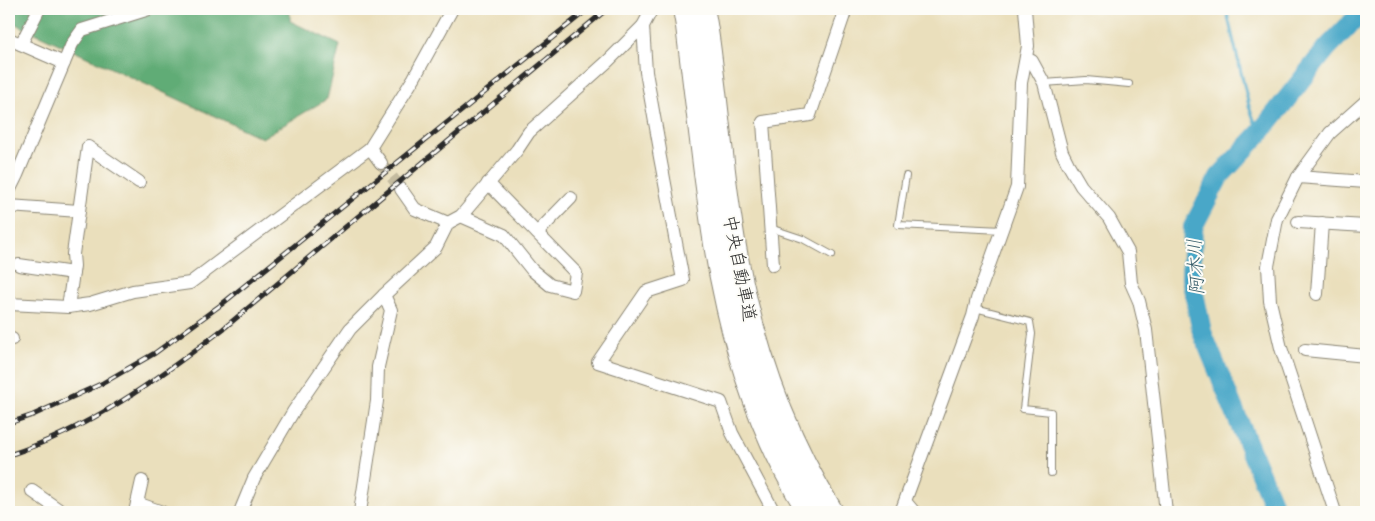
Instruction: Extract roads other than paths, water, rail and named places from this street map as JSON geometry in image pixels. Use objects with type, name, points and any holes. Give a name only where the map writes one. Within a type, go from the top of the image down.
[{"type":"highway","name":"中央自動車道","points":[[685,9],[722,282],[734,334],[755,400],[768,431],[796,489],[810,512]]},
{"type":"highway","name":"中央自動車道","points":[[702,9],[729,217],[751,327],[768,382],[790,436],[832,512]]},
{"type":"street","points":[[21,44],[39,9]]},
{"type":"street","points":[[9,191],[72,44],[82,30],[149,9]]},
{"type":"street","points":[[9,304],[68,306],[90,304],[133,291],[190,283],[370,148],[414,78],[452,9]]},
{"type":"street","points":[[240,512],[254,478],[292,412],[350,329],[436,247],[448,223],[461,216],[529,132],[608,61],[643,26],[652,9]]},
{"type":"street","points":[[773,265],[763,122],[810,115],[845,9]]},
{"type":"street","points":[[901,512],[1017,187],[1021,83],[1028,39],[1025,9]]},
{"type":"street","points":[[643,26],[646,72],[660,150],[664,187],[683,280],[646,292],[598,362],[721,402],[732,433],[774,512]]},
{"type":"street","points":[[9,38],[64,63]]},
{"type":"street","points":[[1026,58],[1032,61],[1044,83],[1060,145],[1068,164],[1081,186],[1109,218],[1128,252],[1131,283],[1139,301],[1146,330],[1166,512]]},
{"type":"street","points":[[1335,512],[1282,348],[1270,301],[1268,266],[1277,218],[1298,177],[1330,133],[1366,101]]},
{"type":"street","points":[[68,306],[73,273],[73,254],[88,147],[139,182]]},
{"type":"street","points":[[370,148],[381,163]]},
{"type":"street","points":[[1298,177],[1366,182]]},
{"type":"street","points":[[461,216],[504,235],[532,270],[550,285],[573,291],[576,273],[488,183]]},
{"type":"street","points":[[401,190],[416,209],[448,223]]},
{"type":"street","points":[[536,232],[571,198]]},
{"type":"street","points":[[9,206],[79,211]]},
{"type":"street","points":[[1298,222],[1366,226]]},
{"type":"street","points":[[1317,294],[1322,223]]},
{"type":"street","points":[[19,265],[73,273]]},
{"type":"street","points":[[360,512],[377,401],[378,367],[391,310],[384,295]]},
{"type":"street","points":[[1304,350],[1366,356]]},
{"type":"street","points":[[142,481],[136,507],[162,512]]},
{"type":"street","points":[[32,491],[62,512]]},
{"type":"lane","points":[[1044,83],[1086,80],[1130,84]]},
{"type":"lane","points":[[906,176],[898,225],[1002,230]]},
{"type":"lane","points":[[770,228],[803,239],[832,256]]},
{"type":"lane","points":[[975,308],[1030,322],[1032,334],[1023,409],[1051,412],[1050,473]]},
{"type":"lane","points":[[907,499],[918,512]]},
{"type":"waterway","points":[[1226,9],[1249,106],[1259,134]]},
{"type":"waterway","name":"阿木川","points":[[1276,512],[1202,332],[1191,278],[1193,227],[1219,177],[1259,134],[1327,48],[1365,9]]},
{"type":"tunnel","points":[[381,163],[401,189]]},
{"type":"railway","points":[[9,423],[33,415],[103,383],[155,353],[222,304],[588,9]]},
{"type":"railway","points":[[9,455],[67,432],[121,401],[173,367],[223,329],[607,9]]}]
